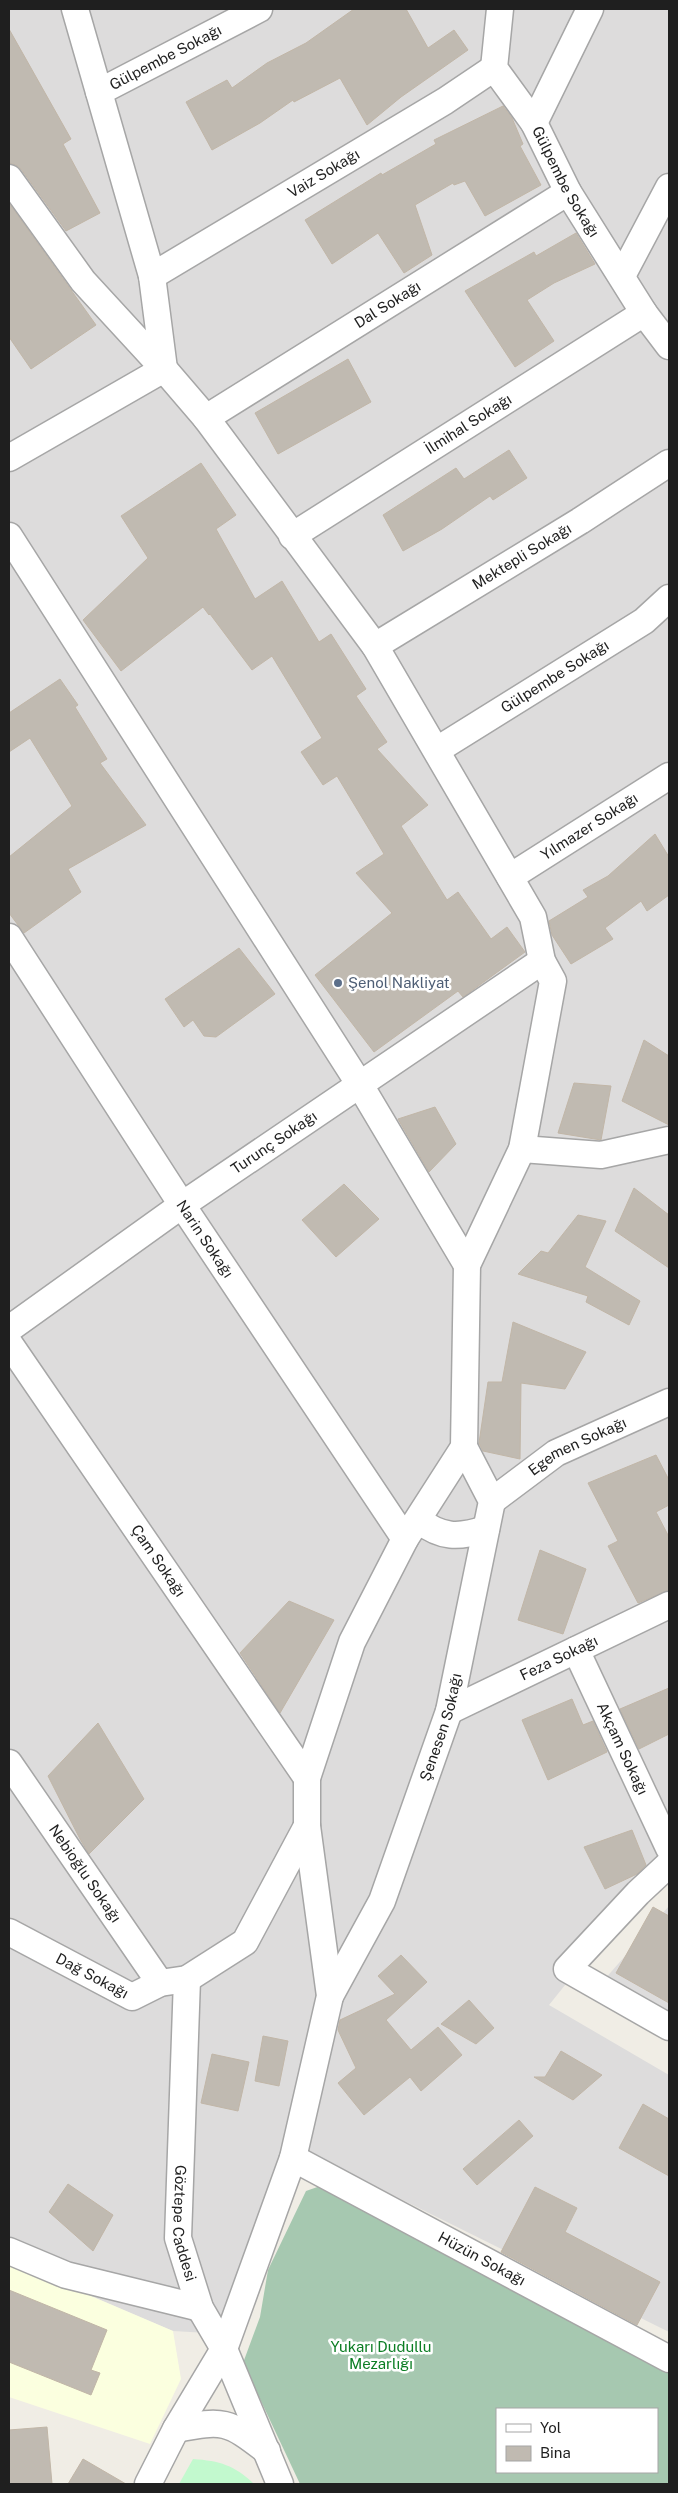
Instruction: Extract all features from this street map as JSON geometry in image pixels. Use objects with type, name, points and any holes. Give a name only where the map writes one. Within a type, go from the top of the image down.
[{"type":"street","points":[[75,9],[152,276],[164,369]]},
{"type":"street","name":"Gülpembe Sokağı","points":[[99,92],[259,9]]},
{"type":"street","points":[[494,68],[500,9]]},
{"type":"street","points":[[534,123],[590,9]]},
{"type":"street","name":"Gülpembe Sokağı","points":[[494,68],[534,123],[568,192],[644,313],[669,346]]},
{"type":"street","name":"Vaiz Sokağı","points":[[152,276],[445,102],[494,68]]},
{"type":"street","points":[[9,178],[82,281],[164,369],[206,418],[375,646],[533,917],[542,961],[553,981],[522,1148],[467,1265],[464,1448],[492,1501]]},
{"type":"street","points":[[622,276],[669,187]]},
{"type":"street","name":"Dal Sokağı","points":[[206,418],[568,192]]},
{"type":"street","name":"İlmihal Sokağı","points":[[292,536],[644,313]]},
{"type":"street","points":[[9,458],[164,369]]},
{"type":"street","name":"Mektepli Sokağı","points":[[375,646],[580,521],[669,463]]},
{"type":"street","points":[[9,536],[360,1085],[467,1265]]},
{"type":"street","name":"Gülpembe Sokağı","points":[[437,750],[644,621],[669,598]]},
{"type":"street","name":"Yılmazer Sokağı","points":[[510,877],[669,776]]},
{"type":"street","name":"Narin Sokağı","points":[[9,937],[182,1205],[412,1530]]},
{"type":"street","name":"Turunç Sokağı","points":[[9,1329],[182,1205],[542,961]]},
{"type":"street","points":[[522,1148],[601,1155],[669,1140]]},
{"type":"street","name":"Çam Sokağı","points":[[9,1343],[307,1778]]},
{"type":"street","name":"Egemen Sokağı","points":[[492,1501],[556,1453],[669,1402]]},
{"type":"street","points":[[148,2484],[176,2429],[224,2349],[292,2158],[330,1996],[307,1826],[307,1778],[352,1642],[412,1530],[464,1448]]},
{"type":"street","name":"Şenesen Sokağı","points":[[330,1996],[382,1901],[449,1710],[492,1501]]},
{"type":"street","points":[[412,1530],[432,1531],[446,1535],[467,1535],[486,1530]]},
{"type":"street","name":"Feza Sokağı","points":[[449,1710],[669,1605]]},
{"type":"street","name":"Akçam Sokağı","points":[[576,1650],[669,1848]]},
{"type":"street","name":"Nebioğlu Sokağı","points":[[9,1763],[160,1983]]},
{"type":"street","name":"Dağ Sokağı","points":[[9,1932],[132,1997],[160,1983],[187,1980],[245,1942],[307,1826]]},
{"type":"street","points":[[669,1864],[638,1893],[567,1969],[669,2027]]},
{"type":"street","name":"Göztepe Caddesi","points":[[187,1980],[178,2238],[200,2308],[224,2349],[280,2484]]},
{"type":"street","name":"Hüzün Sokağı","points":[[292,2158],[669,2359]]},
{"type":"street","points":[[9,2251],[66,2275],[200,2308]]},
{"type":"street","points":[[176,2429],[213,2422],[231,2426],[266,2450]]},
{"type":"shaded area","points":[[9,9],[669,9],[669,1859],[648,1882],[549,2005],[669,2075],[669,2332],[318,2158],[289,2153],[224,2334],[173,2331],[9,2261]]},
{"type":"shaded area","points":[[669,1906],[669,2017],[604,1980]]},
{"type":"shaded area","points":[[9,2261],[173,2331],[181,2379],[150,2444],[9,2397]]},
{"type":"green space","name":"Yukarı Dudullu Mezarlığı","points":[[326,2184],[669,2364],[669,2484],[300,2484],[243,2363],[260,2317],[268,2270],[306,2191]]},
{"type":"green space","points":[[193,2459],[226,2465],[240,2472],[254,2484],[179,2484]]},
{"type":"building","points":[[354,9],[406,9],[428,48],[454,30],[468,50],[401,97],[367,125],[340,78],[294,102],[293,100],[260,123],[212,150],[186,102],[227,80],[232,88],[267,63],[306,43]]},
{"type":"building","points":[[9,29],[71,139],[63,144],[100,213],[66,231],[21,169],[9,163]]},
{"type":"building","points":[[503,106],[512,118],[523,144],[520,146],[541,185],[485,216],[465,181],[454,185],[453,183],[415,205],[432,255],[404,273],[378,233],[332,264],[305,220],[381,173],[382,175],[436,144],[434,140]]},
{"type":"building","points":[[9,203],[96,325],[31,369],[9,337]]},
{"type":"building","points":[[576,233],[595,264],[554,283],[527,300],[554,341],[515,367],[465,291],[534,252],[536,256]]},
{"type":"building","points":[[348,359],[371,402],[278,454],[255,413]]},
{"type":"building","points":[[509,450],[527,478],[493,500],[490,496],[442,529],[403,551],[383,515],[456,468],[464,479]]},
{"type":"building","points":[[201,463],[236,515],[216,529],[255,599],[282,581],[319,642],[331,634],[366,689],[356,696],[387,742],[377,749],[428,805],[401,826],[447,900],[458,892],[491,939],[507,927],[525,952],[463,997],[458,991],[374,1052],[315,975],[392,913],[356,873],[384,854],[337,776],[323,785],[301,752],[322,738],[272,656],[252,670],[203,607],[121,671],[83,620],[148,558],[121,516]]},
{"type":"building","points":[[60,679],[78,705],[75,707],[107,759],[100,763],[146,825],[68,869],[81,892],[24,933],[9,913],[9,857],[72,806],[30,738],[9,752],[9,713]]},
{"type":"building","points":[[655,834],[669,857],[669,895],[647,911],[641,901],[605,928],[613,939],[571,964],[552,935],[549,921],[588,897],[583,890],[608,876]]},
{"type":"building","points":[[239,948],[275,994],[216,1037],[204,1036],[193,1020],[184,1027],[165,999]]},
{"type":"building","points":[[644,1040],[669,1056],[669,1125],[622,1101]]},
{"type":"building","points":[[574,1083],[611,1086],[601,1140],[558,1133]]},
{"type":"building","points":[[435,1107],[456,1144],[429,1172],[398,1119]]},
{"type":"building","points":[[344,1184],[379,1219],[336,1257],[302,1220]]},
{"type":"building","points":[[634,1188],[669,1215],[669,1268],[615,1231]]},
{"type":"building","points":[[578,1215],[606,1221],[585,1267],[640,1301],[629,1325],[586,1302],[588,1296],[518,1274],[541,1251],[548,1253]]},
{"type":"building","points":[[513,1322],[586,1352],[565,1389],[521,1383],[520,1459],[483,1451],[479,1443],[488,1382],[502,1382]]},
{"type":"building","points":[[656,1455],[669,1480],[669,1505],[656,1512],[669,1537],[669,1590],[638,1603],[608,1546],[618,1541],[588,1483]]},
{"type":"building","points":[[540,1550],[586,1569],[563,1634],[518,1620]]},
{"type":"building","points":[[289,1601],[334,1620],[280,1713],[240,1653]]},
{"type":"building","points":[[669,1688],[669,1734],[639,1749],[620,1709]]},
{"type":"building","points":[[572,1699],[583,1725],[593,1721],[607,1752],[548,1780],[522,1720]]},
{"type":"building","points":[[98,1723],[144,1799],[89,1854],[48,1776]]},
{"type":"building","points":[[632,1830],[646,1865],[637,1874],[605,1889],[584,1847]]},
{"type":"building","points":[[653,1907],[669,1916],[669,2003],[616,1973]]},
{"type":"building","points":[[401,1955],[427,1982],[386,2020],[411,2050],[438,2027],[462,2055],[421,2091],[410,2077],[364,2115],[338,2083],[356,2068],[338,2030],[340,2020],[395,1994],[378,1976]]},
{"type":"building","points":[[469,2000],[494,2028],[476,2044],[441,2024]]},
{"type":"building","points":[[263,2036],[288,2041],[279,2086],[255,2081]]},
{"type":"building","points":[[561,2051],[602,2075],[573,2100],[534,2077],[545,2077]]},
{"type":"building","points":[[212,2054],[249,2062],[238,2111],[201,2103]]},
{"type":"building","points":[[643,2104],[669,2119],[669,2176],[619,2148]]},
{"type":"building","points":[[519,2120],[533,2136],[477,2185],[463,2169]]},
{"type":"building","points":[[68,2184],[113,2215],[93,2251],[49,2212]]},
{"type":"building","points":[[535,2187],[577,2208],[565,2232],[660,2282],[637,2325],[501,2252]]},
{"type":"building","points":[[9,2290],[107,2330],[91,2370],[100,2373],[91,2395],[9,2362]]},
{"type":"building","points":[[47,2427],[52,2484],[9,2484],[9,2430]]},
{"type":"building","points":[[83,2459],[126,2484],[68,2484]]},
{"type":"place","name":"Şenol Nakliyat","points":[[338,983]]}]
